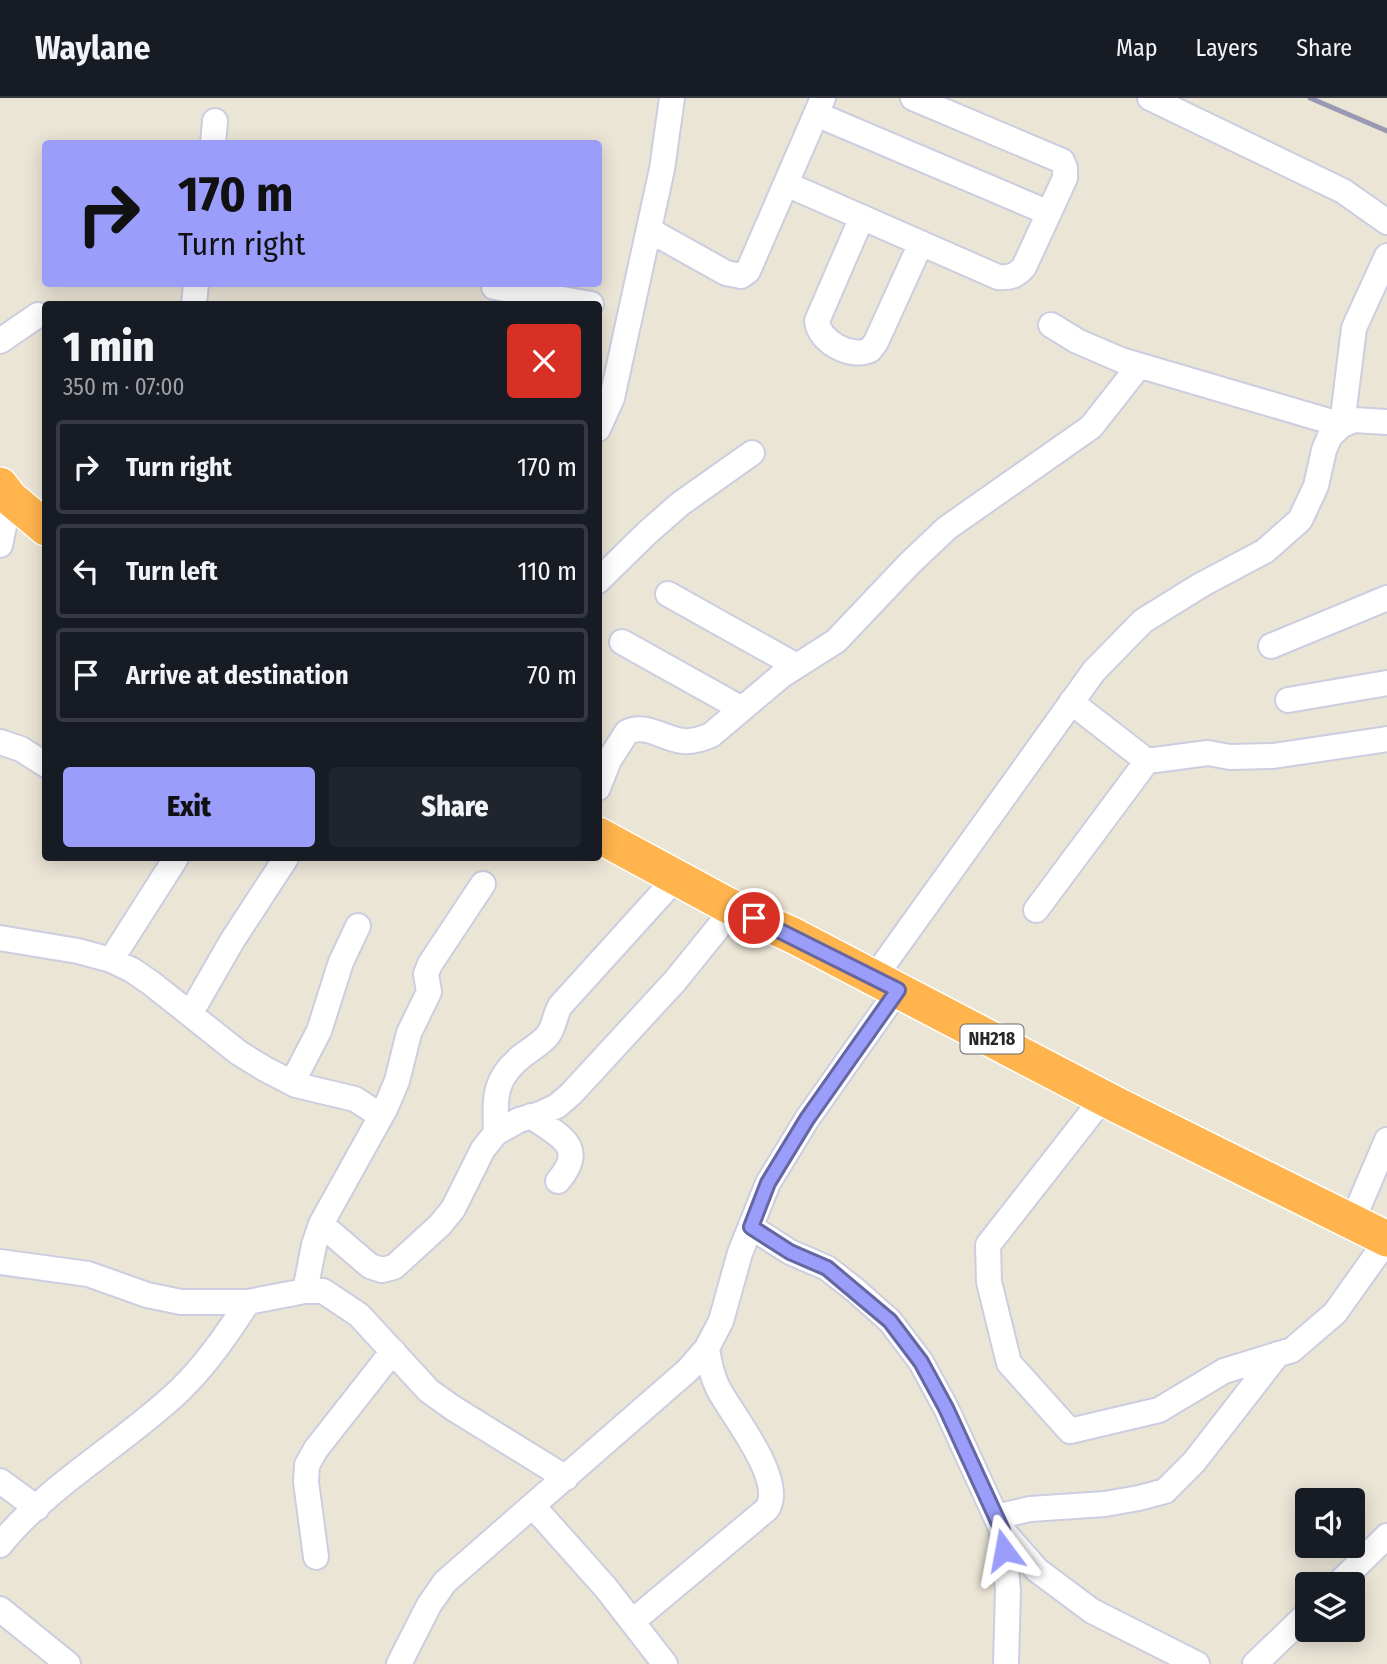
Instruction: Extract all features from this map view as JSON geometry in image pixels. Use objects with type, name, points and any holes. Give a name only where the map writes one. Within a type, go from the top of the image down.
[{"type":"highway","points":[[5,491],[42,524]]},
{"type":"highway","name":"NH218","points":[[602,837],[1103,1098],[1387,1240]]},
{"type":"street","points":[[602,420],[612,398],[649,230],[662,169],[671,98]]},
{"type":"street","points":[[786,184],[998,277],[1009,278],[1017,275],[1024,267],[1065,178],[1062,161],[913,98]]},
{"type":"street","points":[[1150,98],[1343,191],[1387,222]]},
{"type":"street","points":[[649,230],[726,273],[741,276],[748,271],[819,106],[1049,213]]},
{"type":"street","points":[[862,217],[817,321],[818,329],[829,342],[855,354],[870,350],[876,342],[921,243]]},
{"type":"street","points":[[1342,425],[1354,328],[1387,256]]},
{"type":"street","points":[[494,287],[574,301]]},
{"type":"street","points":[[602,307],[631,312]]},
{"type":"street","points":[[0,341],[38,315]]},
{"type":"street","points":[[1051,325],[1077,341],[1139,366],[1342,425]]},
{"type":"street","points":[[602,779],[617,746],[627,733],[642,728],[682,741],[711,735],[795,665],[836,641],[947,528],[1091,427],[1139,366]]},
{"type":"street","points":[[400,1663],[429,1605],[445,1582],[688,1370],[707,1348],[721,1321],[740,1254],[768,1183],[886,984],[1094,671],[1143,621],[1201,585],[1265,551],[1300,520],[1316,486],[1330,436],[1342,425],[1354,421],[1387,422]]},
{"type":"street","points":[[602,578],[680,504],[752,453]]},
{"type":"street","points":[[0,545],[5,491]]},
{"type":"street","points":[[668,594],[795,665]]},
{"type":"street","points":[[1271,646],[1387,598]]},
{"type":"street","points":[[622,642],[742,709]]},
{"type":"street","points":[[1288,700],[1387,683]]},
{"type":"street","points":[[1071,702],[1147,761],[1208,753],[1230,757],[1273,756],[1387,739]]},
{"type":"street","points":[[0,742],[20,749],[42,763]]},
{"type":"street","points":[[1036,910],[1147,761]]},
{"type":"street","points":[[111,960],[174,861]]},
{"type":"street","points":[[190,1014],[278,861]]},
{"type":"street","points":[[496,1133],[495,1101],[498,1085],[506,1071],[544,1040],[561,1006],[676,878]]},
{"type":"street","points":[[305,1291],[321,1224],[381,1116],[397,1081],[410,1033],[429,992],[426,974],[430,964],[483,884]]},
{"type":"street","points":[[321,1224],[370,1266],[382,1270],[394,1267],[440,1225],[453,1209],[483,1149],[496,1133],[508,1125],[557,1106],[571,1094],[675,981],[734,908]]},
{"type":"street","points":[[292,1083],[319,1031],[341,962],[358,926]]},
{"type":"street","points":[[0,938],[78,951],[111,960],[132,970],[239,1053],[292,1083],[355,1099],[381,1116]]},
{"type":"street","points":[[1103,1098],[988,1245],[989,1282],[1009,1363],[1070,1431],[1159,1410],[1224,1371],[1292,1350],[1335,1313],[1387,1240]]},
{"type":"street","points":[[531,1116],[561,1138],[571,1150],[569,1168],[558,1181]]},
{"type":"street","points":[[1352,1222],[1387,1140]]},
{"type":"street","points":[[751,1227],[790,1252],[827,1268],[890,1321],[921,1362],[946,1408],[999,1523],[1037,1570],[1092,1611],[1196,1664]]},
{"type":"street","points":[[0,1262],[88,1274],[148,1295],[181,1303],[248,1303],[323,1290],[359,1315],[429,1391],[566,1478]]},
{"type":"street","points":[[0,1545],[12,1530],[37,1508],[179,1391],[203,1366],[248,1303]]},
{"type":"street","points":[[632,1621],[767,1509],[771,1502],[772,1488],[758,1455],[712,1375],[707,1348]]},
{"type":"street","points":[[316,1557],[306,1482],[307,1465],[316,1449],[393,1352]]},
{"type":"street","points":[[999,1523],[1030,1509],[1105,1504],[1165,1491],[1194,1462],[1279,1354]]},
{"type":"street","points":[[0,1480],[37,1508]]},
{"type":"street","points":[[533,1506],[666,1664]]},
{"type":"street","points":[[999,1523],[1008,1590],[1006,1664]]},
{"type":"street","points":[[1350,1572],[1387,1536]]},
{"type":"street","points":[[0,1609],[68,1664]]},
{"type":"street","points":[[1255,1664],[1295,1626]]},
{"type":"railway","points":[[1310,98],[1387,131]]},
{"type":"route","points":[[754,918],[898,990],[807,1119],[768,1183],[751,1227],[790,1252],[827,1268],[890,1321],[921,1362],[946,1408],[1002,1530],[1004,1550]]}]
